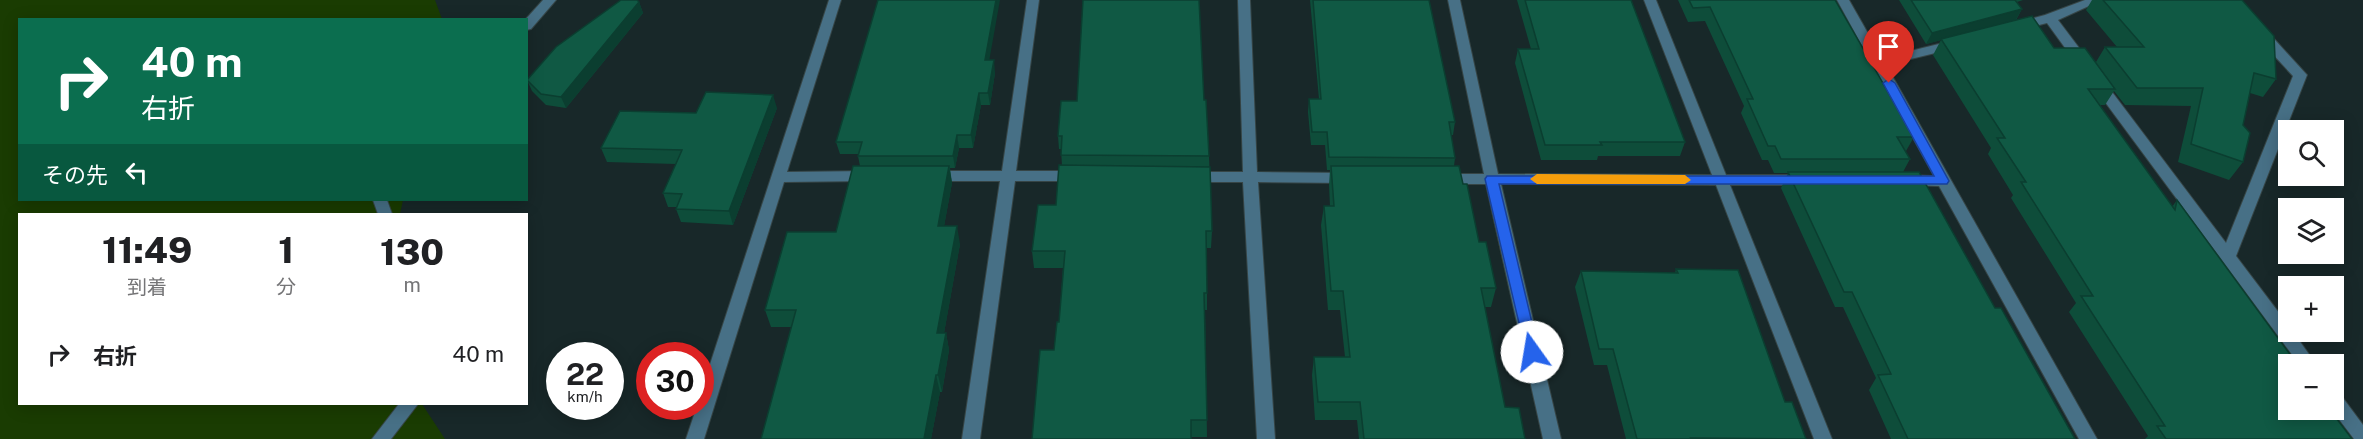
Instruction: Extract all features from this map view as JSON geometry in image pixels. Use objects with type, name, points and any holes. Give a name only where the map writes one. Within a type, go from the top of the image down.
[{"type":"street","points":[[528,24],[550,0]]},
{"type":"street","points":[[971,439],[1033,0]]},
{"type":"street","points":[[1244,0],[1250,177],[1266,439]]},
{"type":"street","points":[[1454,0],[1492,179],[1552,439]]},
{"type":"street","points":[[1650,0],[1823,439]]},
{"type":"street","points":[[1843,0],[2088,439]]},
{"type":"street","points":[[1998,33],[2050,18],[2096,0]]},
{"type":"street","points":[[696,439],[780,177],[829,2]]},
{"type":"street","points":[[2050,18],[2301,354]]},
{"type":"street","points":[[2228,256],[2300,75],[2254,25]]},
{"type":"street","points":[[1878,63],[1966,41]]},
{"type":"street","points":[[780,177],[882,176]]},
{"type":"street","points":[[916,176],[1089,176]]},
{"type":"street","points":[[1169,177],[1365,178]]},
{"type":"street","points":[[1423,178],[1826,180]]},
{"type":"street","points":[[1884,180],[1943,181]]},
{"type":"street","points":[[381,439],[408,405]]},
{"type":"street","points":[[2344,412],[2363,438]]},
{"type":"green space","points":[[0,0],[435,0],[442,18],[18,18],[18,201],[403,201],[400,213],[18,213],[18,405],[423,405],[445,439],[0,439]]},
{"type":"building","points":[[621,0],[639,2],[561,97],[541,94],[528,81],[556,47]]},
{"type":"building","points":[[878,0],[996,0],[985,60],[994,60],[988,93],[979,93],[971,135],[957,135],[953,156],[858,156],[862,142],[836,142]]},
{"type":"building","points":[[1083,0],[1199,0],[1209,156],[1061,155],[1062,136],[1058,136],[1061,101],[1077,101]]},
{"type":"building","points":[[1313,0],[1429,0],[1455,122],[1449,122],[1455,158],[1329,157],[1327,132],[1312,132],[1309,99],[1321,99]]},
{"type":"building","points":[[1525,0],[1631,0],[1685,142],[1600,142],[1602,145],[1545,145],[1518,49],[1539,49]]},
{"type":"building","points":[[1689,0],[1835,0],[1914,137],[1897,137],[1910,159],[1781,159],[1775,146],[1768,146],[1747,99],[1753,99],[1710,7],[1693,8]]},
{"type":"building","points":[[1911,0],[2015,0],[2022,9],[1932,33]]},
{"type":"building","points":[[2103,0],[2242,0],[2274,36],[2276,79],[2254,73],[2243,125],[2250,133],[2243,162],[2191,144],[2203,88],[2137,88],[2105,47],[2144,47]]},
{"type":"building","points":[[2032,16],[2054,48],[2085,48],[2115,89],[2088,89],[2175,210],[2177,200],[2278,338],[2278,342],[2281,342],[2290,354],[2278,354],[2278,420],[2338,420],[2352,439],[2166,439],[2157,426],[2165,426],[2081,296],[2093,296],[2021,182],[2026,182],[1997,138],[2005,138],[1941,39]]},
{"type":"building","points":[[706,92],[773,95],[729,211],[676,209],[682,194],[663,193],[682,150],[601,148],[620,111],[696,113]]},
{"type":"building","points":[[1059,165],[1210,167],[1212,231],[1206,231],[1207,293],[1204,293],[1207,420],[1191,420],[1191,439],[1032,439],[1040,350],[1054,350],[1057,322],[1059,322],[1065,251],[1032,251],[1038,205],[1056,205]]},
{"type":"building","points":[[853,166],[949,166],[938,226],[957,226],[937,333],[946,333],[924,439],[761,439],[796,310],[765,310],[787,232],[836,232]]},
{"type":"building","points":[[1331,166],[1459,166],[1463,184],[1467,184],[1479,242],[1486,242],[1496,288],[1481,288],[1505,407],[1519,408],[1525,439],[1364,439],[1360,402],[1318,402],[1314,357],[1350,357],[1343,291],[1331,291],[1324,206],[1334,206]]},
{"type":"building","points":[[1788,172],[1919,172],[1995,308],[2001,308],[2075,439],[1908,439],[1878,375],[1891,374],[1852,292],[1844,292]]},
{"type":"building","points":[[1676,269],[1738,270],[1785,402],[1792,402],[1806,439],[1637,439],[1613,349],[1599,349],[1581,271],[1678,273]]},
{"type":"slow traffic","points":[[1537,179],[1685,180]]},
{"type":"route","points":[[1532,352],[1492,179],[1943,181],[1889,83]]}]
